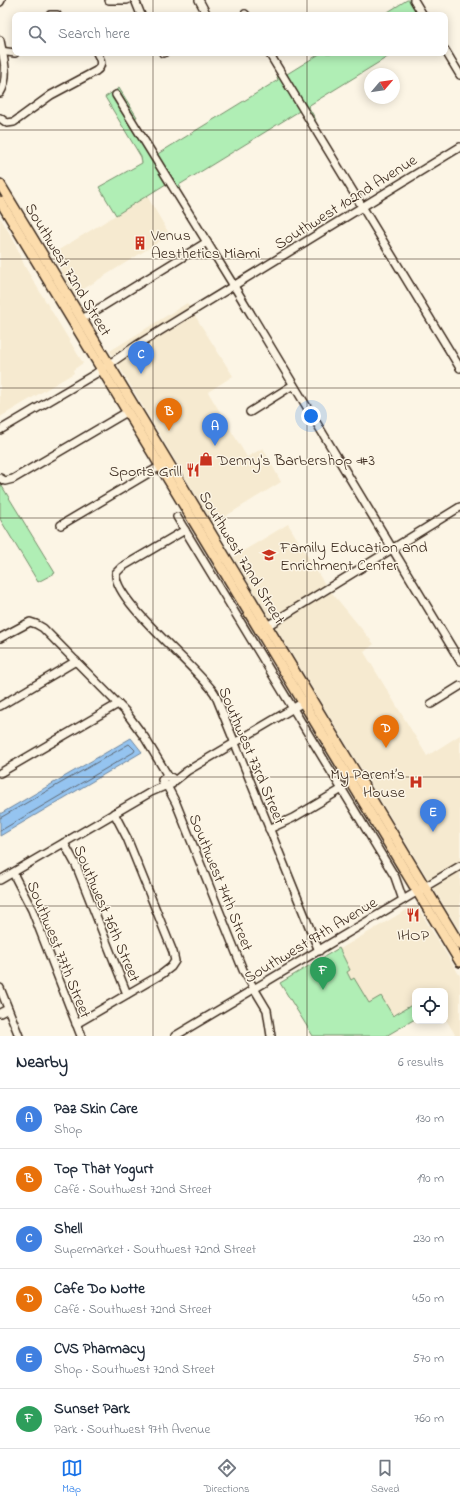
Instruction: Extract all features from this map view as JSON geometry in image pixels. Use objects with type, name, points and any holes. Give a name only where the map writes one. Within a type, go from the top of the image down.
[{"type":"main road","name":"Southwest 72nd Street","points":[[0,184],[82,319],[127,412],[164,464]]},
{"type":"main road","name":"Southwest 72nd Street","points":[[0,201],[26,244],[106,367],[226,565],[421,890],[460,962]]},
{"type":"main road","points":[[26,244],[42,253]]},
{"type":"main road","name":"Southwest 72nd Street","points":[[421,890],[460,945]]},
{"type":"street","points":[[109,0],[127,0]]},
{"type":"street","points":[[135,0],[140,12]]},
{"type":"street","points":[[198,0],[205,12]]},
{"type":"street","points":[[414,0],[422,12]]},
{"type":"street","points":[[0,40],[6,73],[4,84],[0,93]]},
{"type":"street","points":[[1,51],[12,53]]},
{"type":"street","points":[[448,55],[460,75]]},
{"type":"street","points":[[0,118],[7,123],[14,122],[51,96],[96,72],[100,68],[101,64],[98,56]]},
{"type":"street","points":[[271,56],[460,368]]},
{"type":"street","points":[[116,95],[234,286],[460,661]]},
{"type":"street","name":"Southwest 102nd Avenue","points":[[0,430],[106,367],[234,286],[460,147]]},
{"type":"street","points":[[82,319],[206,242]]},
{"type":"street","points":[[250,412],[293,385]]},
{"type":"street","points":[[2,480],[13,479],[127,412]]},
{"type":"street","points":[[61,525],[164,464]]},
{"type":"street","points":[[263,628],[460,507]]},
{"type":"street","points":[[177,517],[395,877],[403,900]]},
{"type":"street","name":"Southwest 73rd Street","points":[[185,530],[122,567],[116,573],[118,585],[137,611],[208,684],[217,699],[318,951]]},
{"type":"street","name":"Southwest 74th Street","points":[[0,638],[24,624],[33,622],[43,628],[118,704],[142,734],[167,781],[243,970],[267,1010],[271,1036]]},
{"type":"street","points":[[0,706],[76,661]]},
{"type":"street","points":[[431,704],[460,686]]},
{"type":"street","points":[[0,880],[307,700]]},
{"type":"street","points":[[0,773],[118,704]]},
{"type":"street","points":[[269,829],[302,813],[342,789]]},
{"type":"street","points":[[76,1024],[165,972],[173,965],[175,961],[173,952],[130,844],[114,813]]},
{"type":"street","name":"Southwest 76th Street","points":[[64,843],[76,865],[127,994]]},
{"type":"street","name":"Southwest 97th Avenue","points":[[175,1036],[460,866]]},
{"type":"street","name":"Southwest 77th Street","points":[[12,873],[32,910],[81,1036]]},
{"type":"street","points":[[0,988],[19,1036]]},
{"type":"street","points":[[0,1013],[8,1009]]},
{"type":"shaded area","points":[[147,196],[170,235],[74,295],[52,254]]},
{"type":"shaded area","points":[[0,217],[14,241],[25,267],[83,363],[73,370],[74,373],[0,417]]},
{"type":"shaded area","points":[[187,303],[233,376],[208,392],[247,457],[263,448],[281,482],[213,524],[110,351]]},
{"type":"shaded area","points":[[288,524],[324,583],[374,644],[364,652],[427,756],[460,735],[460,932],[233,557]]},
{"type":"shaded area","points":[[415,905],[460,976],[460,1036],[456,1036],[448,1023],[448,988],[412,988],[412,1005],[393,1016],[369,1003],[354,979],[351,980],[347,972],[350,970],[340,949]]},
{"type":"green space","points":[[407,0],[412,0],[419,12],[388,12]]},
{"type":"green space","points":[[316,56],[389,56],[370,68],[364,68],[364,71],[308,106],[316,120],[313,121],[287,74]]},
{"type":"green space","points":[[278,76],[280,76],[301,110],[179,185],[181,188],[178,190],[156,155],[278,80]]},
{"type":"green space","points":[[119,88],[137,117],[134,118],[170,186],[168,188],[166,184],[116,215],[99,187],[142,163],[141,157],[105,97]]},
{"type":"green space","points":[[0,483],[55,573],[38,582],[0,519]]},
{"type":"green space","points":[[339,948],[350,970],[347,972],[351,980],[354,978],[369,1003],[381,996],[393,1016],[412,1005],[412,1021],[386,1036],[313,1036],[280,983]]},
{"type":"water","points":[[131,738],[142,752],[0,836],[0,814]]},
{"type":"place","name":"Venus Aesthetics Miami","points":[[140,243]]},
{"type":"place","name":"Shell","points":[[141,374]]},
{"type":"place","name":"Top That Yogurt","points":[[169,431]]},
{"type":"place","name":"Paz Skin Care","points":[[215,446]]},
{"type":"place","name":"Denny's Barbershop #3","points":[[206,459]]},
{"type":"place","name":"Sports Grill","points":[[193,470]]},
{"type":"place","name":"Family Education and Enrichment Center","points":[[269,555]]},
{"type":"place","name":"Cafe Do Notte","points":[[386,748]]},
{"type":"place","name":"My Parent’s House","points":[[416,782]]},
{"type":"place","name":"CVS Pharmacy","points":[[433,832]]},
{"type":"place","name":"IHOP","points":[[413,915]]},
{"type":"place","name":"Sunset Park","points":[[323,990]]}]
